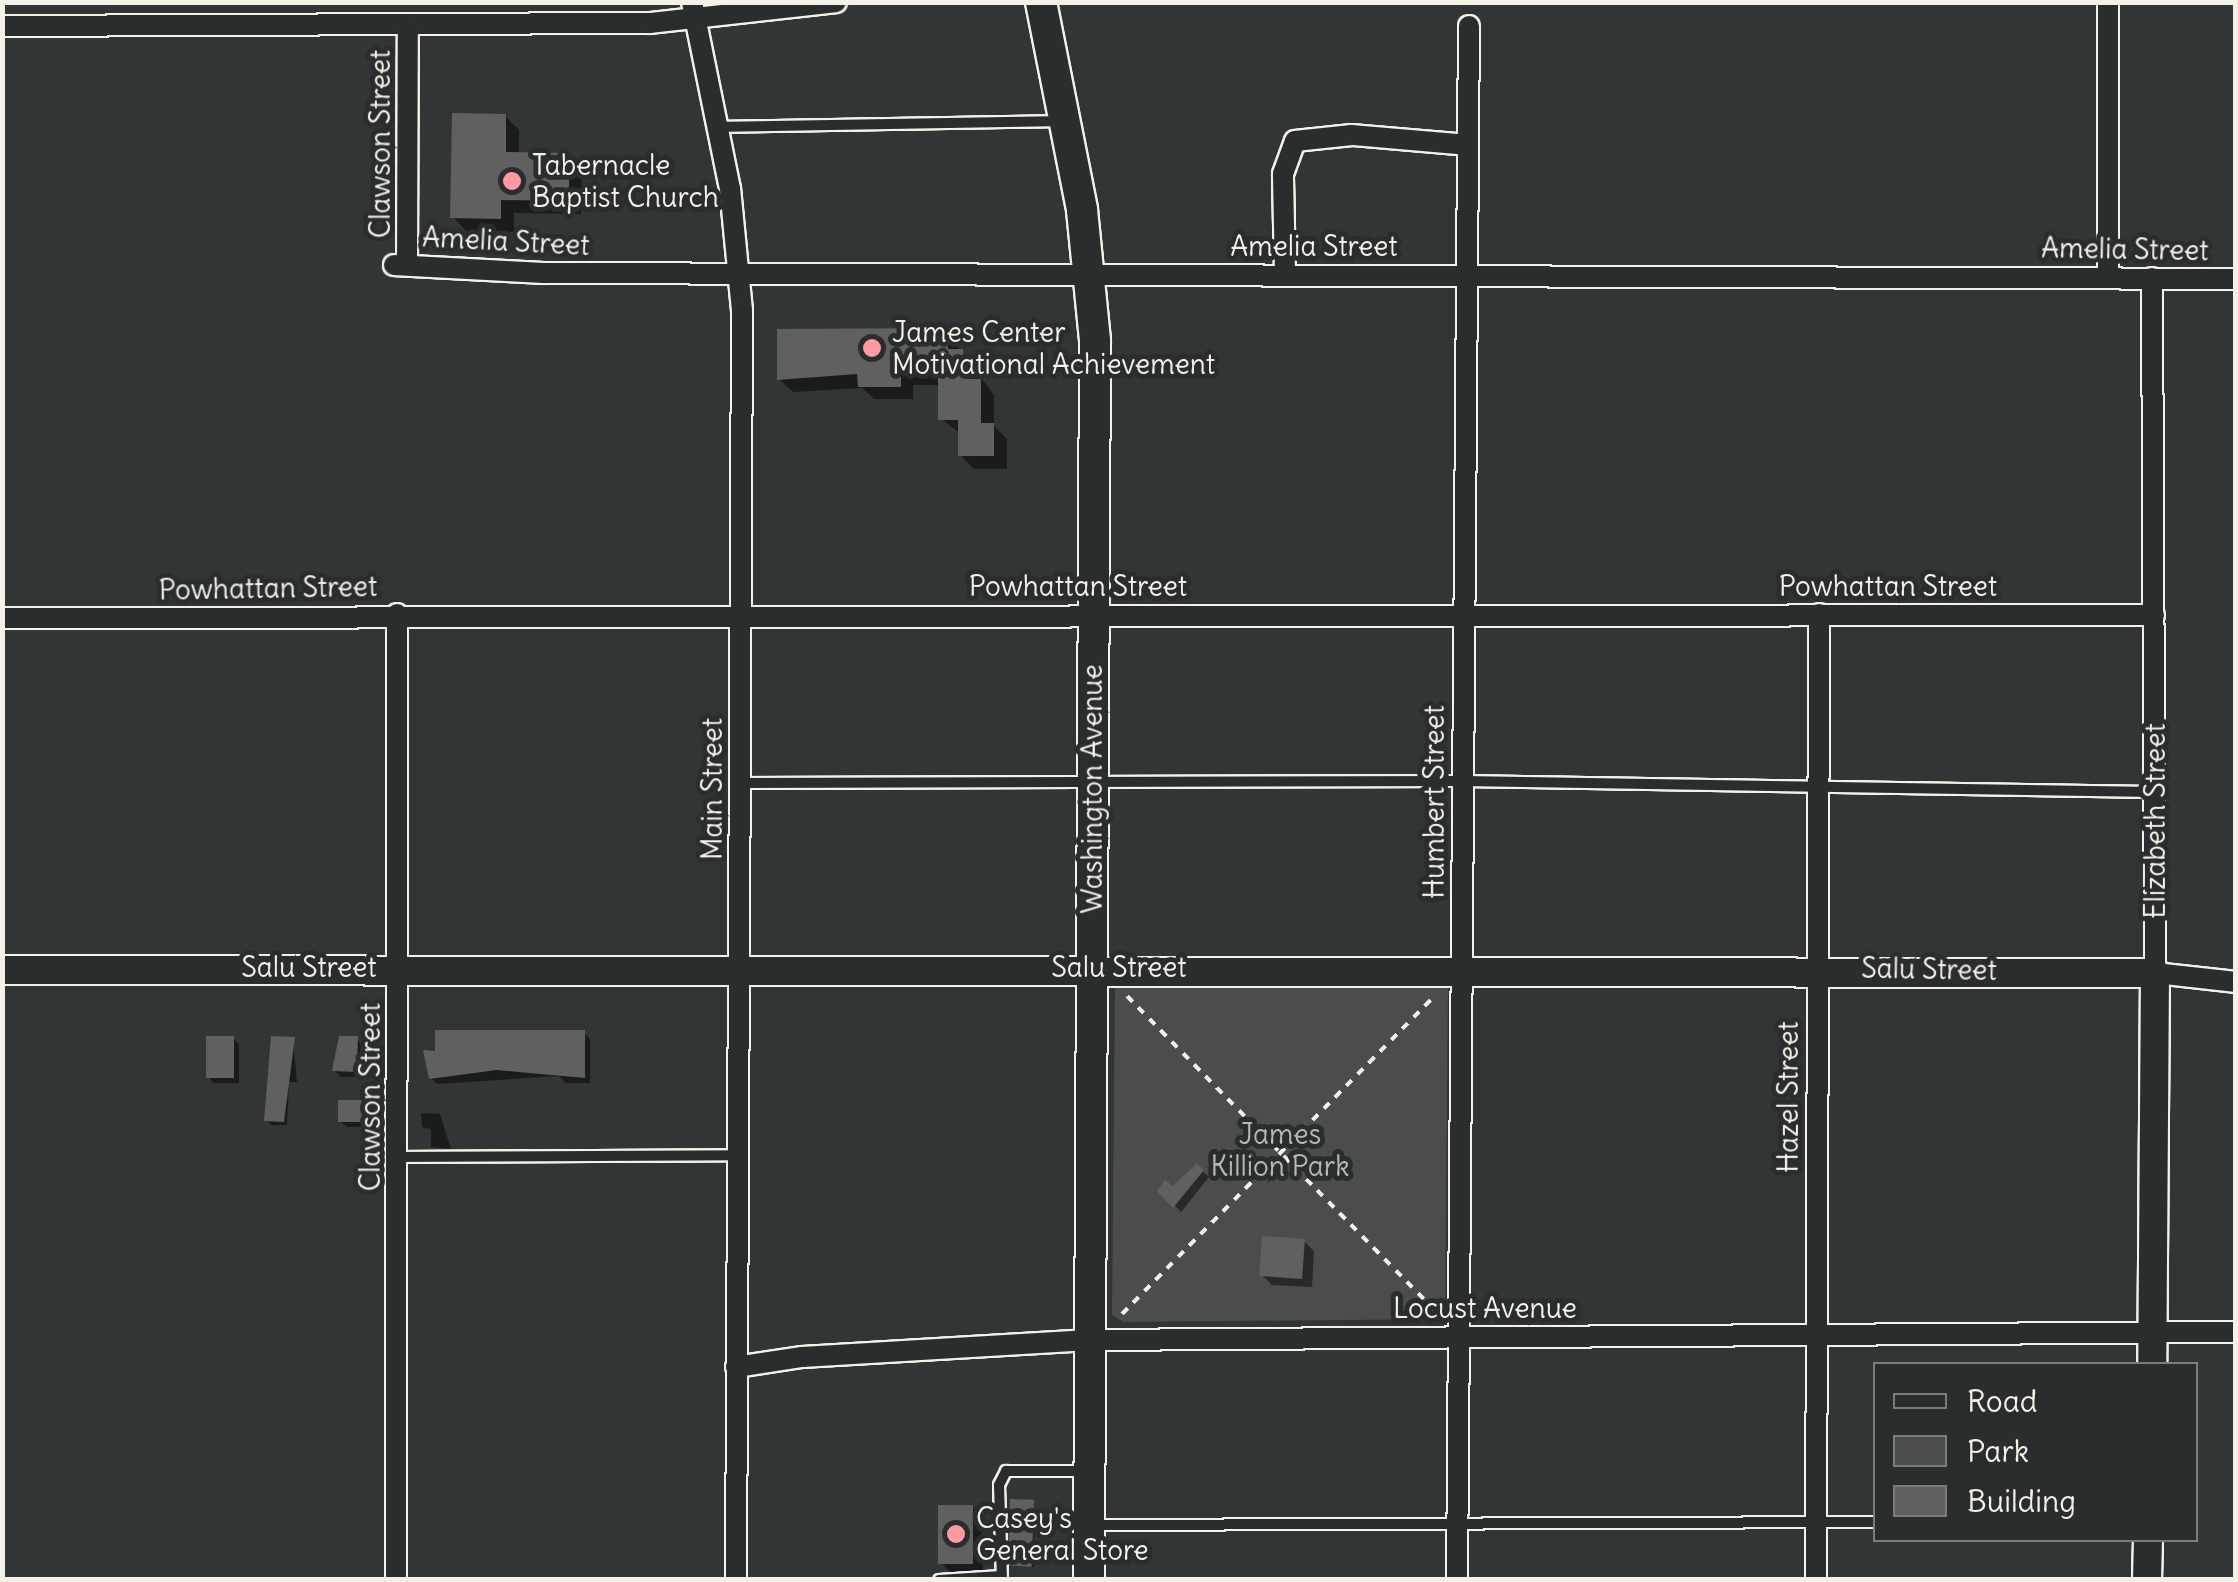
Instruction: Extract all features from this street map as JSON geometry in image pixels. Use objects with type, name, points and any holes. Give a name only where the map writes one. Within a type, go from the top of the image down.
[{"type":"main road","name":"Washington Avenue","points":[[1041,2],[1066,121],[1090,272],[1093,614],[1089,1580]]},
{"type":"street","points":[[321,24],[322,2]]},
{"type":"street","points":[[2,26],[408,25],[836,2]]},
{"type":"street","points":[[2108,2],[2108,275]]},
{"type":"street","name":"Main Street","points":[[694,11],[718,127],[740,274],[736,1580]]},
{"type":"street","name":"Clawson Street","points":[[400,264],[408,25]]},
{"type":"street","name":"Humbert Street","points":[[1456,1580],[1470,26]]},
{"type":"street","points":[[1285,273],[1283,174],[1295,141],[1352,135],[1468,145]]},
{"type":"street","name":"Amelia Street","points":[[400,264],[543,273],[2108,275],[2236,279]]},
{"type":"street","name":"Elizabeth Street","points":[[2152,278],[2152,1362]]},
{"type":"street","name":"Powhattan Street","points":[[2,618],[1463,612],[2154,615]]},
{"type":"street","name":"Clawson Street","points":[[396,1580],[397,614]]},
{"type":"street","name":"Hazel Street","points":[[1816,1580],[1819,614]]},
{"type":"street","name":"Salu Street","points":[[2,970],[1817,968],[2155,973],[2236,982]]},
{"type":"street","name":"Locust Avenue","points":[[736,1367],[802,1357],[1089,1340],[2236,1332]]},
{"type":"street","points":[[2148,1542],[2148,1580]]},
{"type":"lane","points":[[718,127],[1066,121]]},
{"type":"lane","points":[[740,783],[1462,780],[2154,792]]},
{"type":"lane","points":[[398,1157],[737,1155]]},
{"type":"lane","points":[[939,1580],[1002,1578],[999,1485],[1006,1471],[1089,1471]]},
{"type":"lane","points":[[1089,1525],[1873,1522]]},
{"type":"path","points":[[1123,989],[1438,1314]]},
{"type":"path","points":[[1122,1314],[1441,990]]},
{"type":"green space","name":"James Killion Park","points":[[1115,982],[1448,982],[1445,1319],[1124,1322],[1112,1315]]},
{"type":"building","points":[[452,113],[506,114],[506,152],[569,153],[569,201],[501,200],[501,219],[450,218]]},
{"type":"building","points":[[948,328],[948,349],[963,349],[966,379],[981,379],[981,423],[994,423],[994,456],[958,456],[958,420],[938,420],[938,372],[901,372],[901,387],[858,387],[857,374],[777,380],[777,329]]},
{"type":"building","points":[[435,1030],[585,1030],[585,1078],[497,1070],[429,1079],[423,1050],[435,1051]]},
{"type":"building","points":[[206,1036],[234,1036],[234,1078],[206,1078]]},
{"type":"building","points":[[271,1036],[295,1037],[284,1122],[264,1121]]},
{"type":"building","points":[[339,1036],[358,1036],[357,1072],[332,1071]]},
{"type":"building","points":[[338,1100],[362,1100],[362,1122],[338,1122]]},
{"type":"building","points":[[1197,1163],[1204,1170],[1173,1208],[1157,1191],[1165,1180],[1173,1186]]},
{"type":"building","points":[[1262,1236],[1305,1239],[1302,1279],[1259,1276]]},
{"type":"building","name":"Casey's General Store","points":[[1010,1499],[1034,1500],[1032,1567],[1008,1566]]},
{"type":"building","name":"Casey's General Store","points":[[938,1505],[973,1505],[973,1564],[938,1564]]},
{"type":"place","name":"Tabernacle Baptist Church","points":[[512,181]]},
{"type":"place","name":"James Center Motivational Achievement","points":[[872,348]]},
{"type":"place","name":"Casey's General Store","points":[[956,1534]]}]
